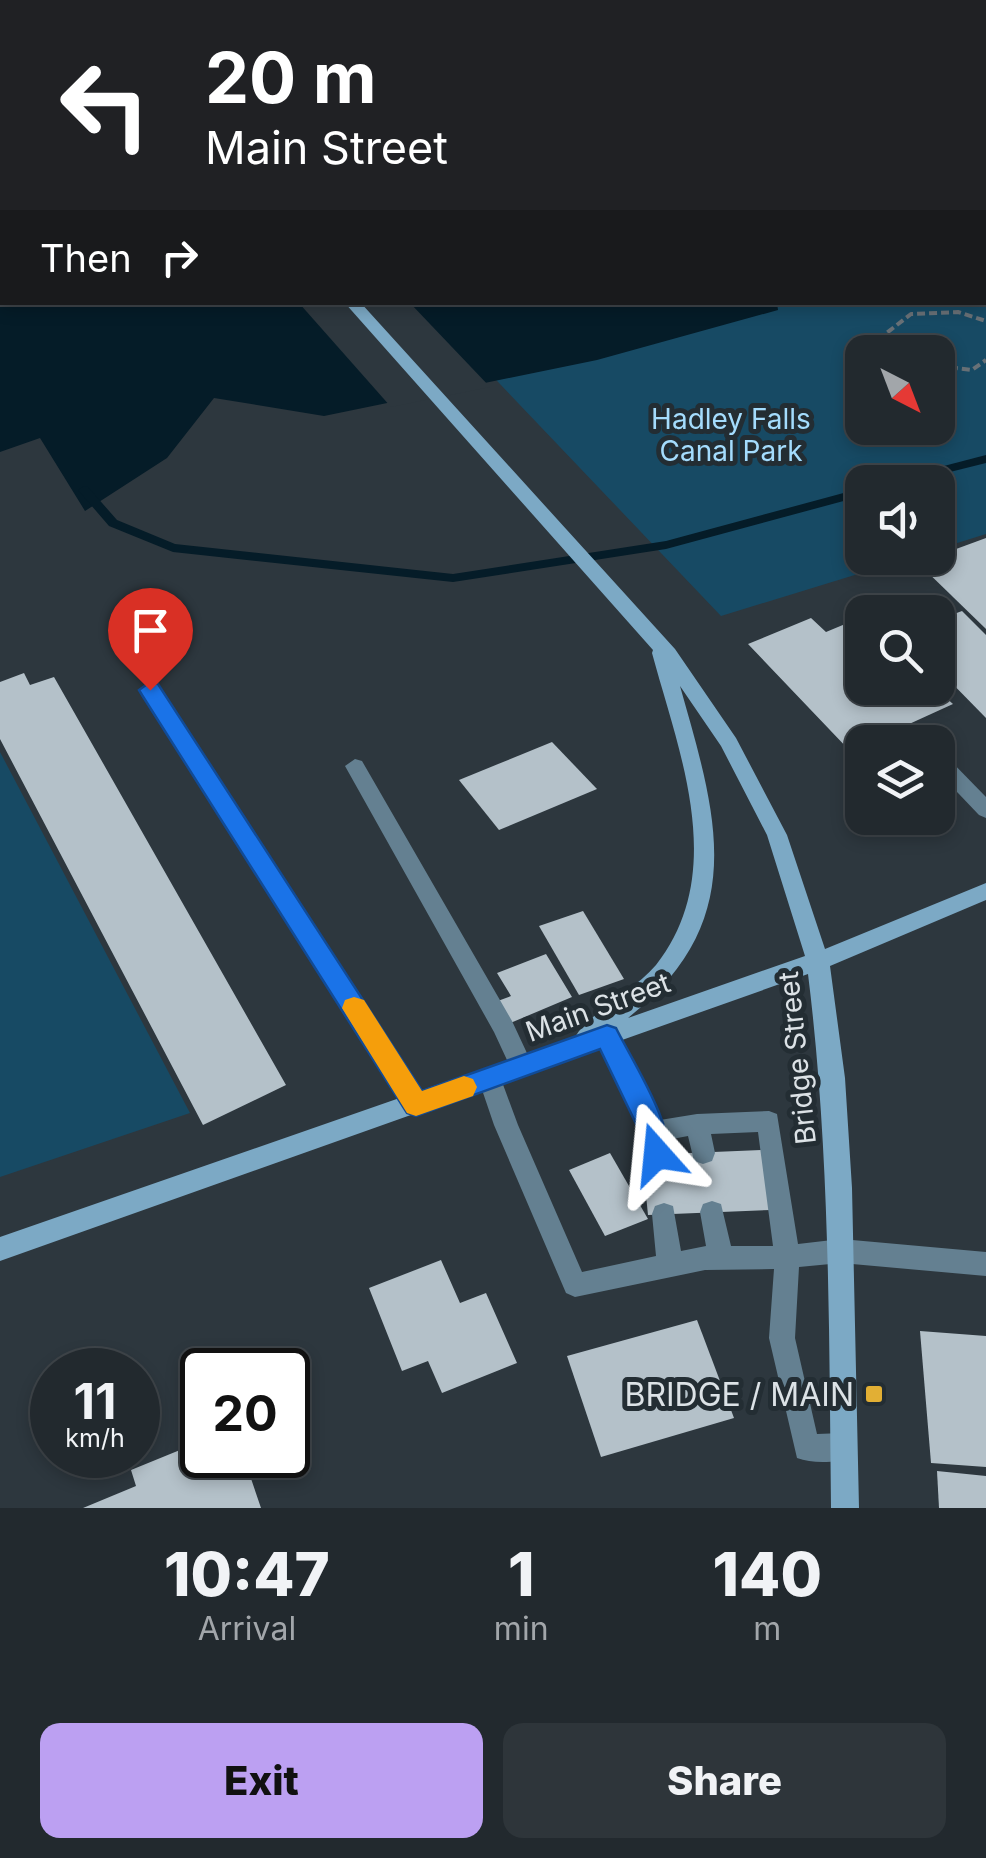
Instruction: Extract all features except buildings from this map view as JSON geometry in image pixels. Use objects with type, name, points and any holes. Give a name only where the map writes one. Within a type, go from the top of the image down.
[{"type":"main road","name":"Bridge Street","points":[[354,305],[658,642],[711,714],[747,773],[790,867],[818,960],[833,1078],[845,1508]]},
{"type":"main road","points":[[576,1047],[640,996],[666,968],[691,924],[705,870],[705,814],[658,642]]},
{"type":"main road","name":"Main Street","points":[[0,1249],[818,960],[986,891]]},
{"type":"lane","points":[[150,690],[416,1104]]},
{"type":"lane","points":[[355,766],[504,1028],[521,1066]]},
{"type":"lane","points":[[955,778],[986,810]]},
{"type":"lane","points":[[607,1036],[655,1143],[697,1124],[769,1121],[788,1257],[782,1338],[808,1448],[843,1446]]},
{"type":"lane","points":[[490,1078],[506,1125],[575,1285],[670,1264],[840,1251],[986,1264]]},
{"type":"lane","points":[[697,1124],[703,1153]]},
{"type":"lane","points":[[712,1212],[721,1258]]},
{"type":"lane","points":[[664,1214],[670,1264]]},
{"type":"path","points":[[884,335],[912,314],[958,312],[986,320]]},
{"type":"path","points":[[955,368],[972,370],[986,360]]},
{"type":"green space","name":"Hadley Falls Canal Park","points":[[490,305],[986,305],[986,534],[955,544],[955,465],[845,465],[845,575],[855,575],[721,616],[439,320]]},
{"type":"green space","points":[[0,752],[190,1113],[0,1177]]},
{"type":"shaded area","points":[[0,305],[777,305],[778,310],[597,360],[324,416],[214,398],[167,458],[85,511],[40,438],[0,452]]},
{"type":"pier","points":[[301,305],[412,305],[490,387],[391,407]]},
{"type":"waterway","points":[[955,467],[986,459]]},
{"type":"waterway","points":[[84,490],[113,523],[173,548],[453,578],[666,545],[845,497]]},
{"type":"slow traffic","points":[[354,1008],[416,1104],[464,1087]]},
{"type":"place","name":"BRIDGE / MAIN","points":[[874,1394]]},
{"type":"route","points":[[150,690],[416,1104],[607,1036],[654,1132],[657,1154]]}]
